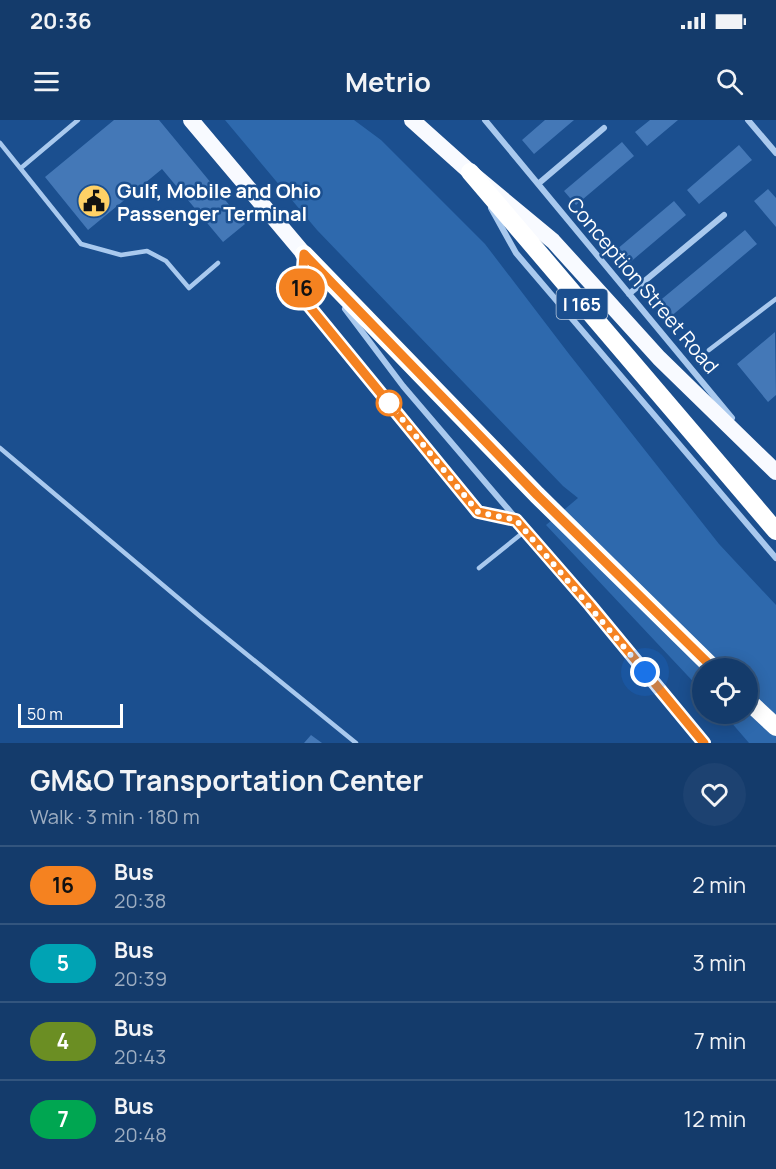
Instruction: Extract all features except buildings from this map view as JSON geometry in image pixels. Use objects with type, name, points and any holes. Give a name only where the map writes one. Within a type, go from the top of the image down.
[{"type":"highway","points":[[191,120],[304,254],[537,495],[703,658]]},
{"type":"highway","points":[[412,120],[553,241],[660,358],[776,472]]},
{"type":"highway","name":"I 165","points":[[470,172],[776,531]]},
{"type":"highway","points":[[758,710],[776,727]]},
{"type":"street","name":"Conception Street Road","points":[[485,120],[776,472]]},
{"type":"street","points":[[748,120],[776,153]]},
{"type":"street","points":[[538,184],[604,128]]},
{"type":"street","points":[[470,172],[516,253],[776,558]]},
{"type":"street","points":[[629,294],[724,215]]},
{"type":"street","points":[[304,254],[403,386],[704,743]]},
{"type":"lane","points":[[21,168],[78,120]]},
{"type":"lane","points":[[0,143],[81,244],[121,255],[147,251],[166,261],[189,288],[218,263]]},
{"type":"lane","points":[[304,254],[301,296],[478,512],[516,520]]},
{"type":"lane","points":[[709,351],[776,299]]},
{"type":"lane","points":[[0,448],[202,618],[356,743]]},
{"type":"lane","points":[[479,568],[525,531]]},
{"type":"shaded area","points":[[225,120],[354,120],[381,140],[485,244],[719,544],[776,605],[776,743],[749,743],[733,724],[758,724],[758,658],[692,658],[692,680],[546,525],[578,498],[563,486],[317,230]]},
{"type":"bus line","name":"16","points":[[703,658],[537,495],[304,254],[301,296],[478,512],[516,520],[704,743]]},
{"type":"place","name":"Gulf, Mobile and Ohio Passenger Terminal","points":[[94,201]]},
{"type":"route","points":[[389,403],[478,512],[516,520],[645,672]]}]
